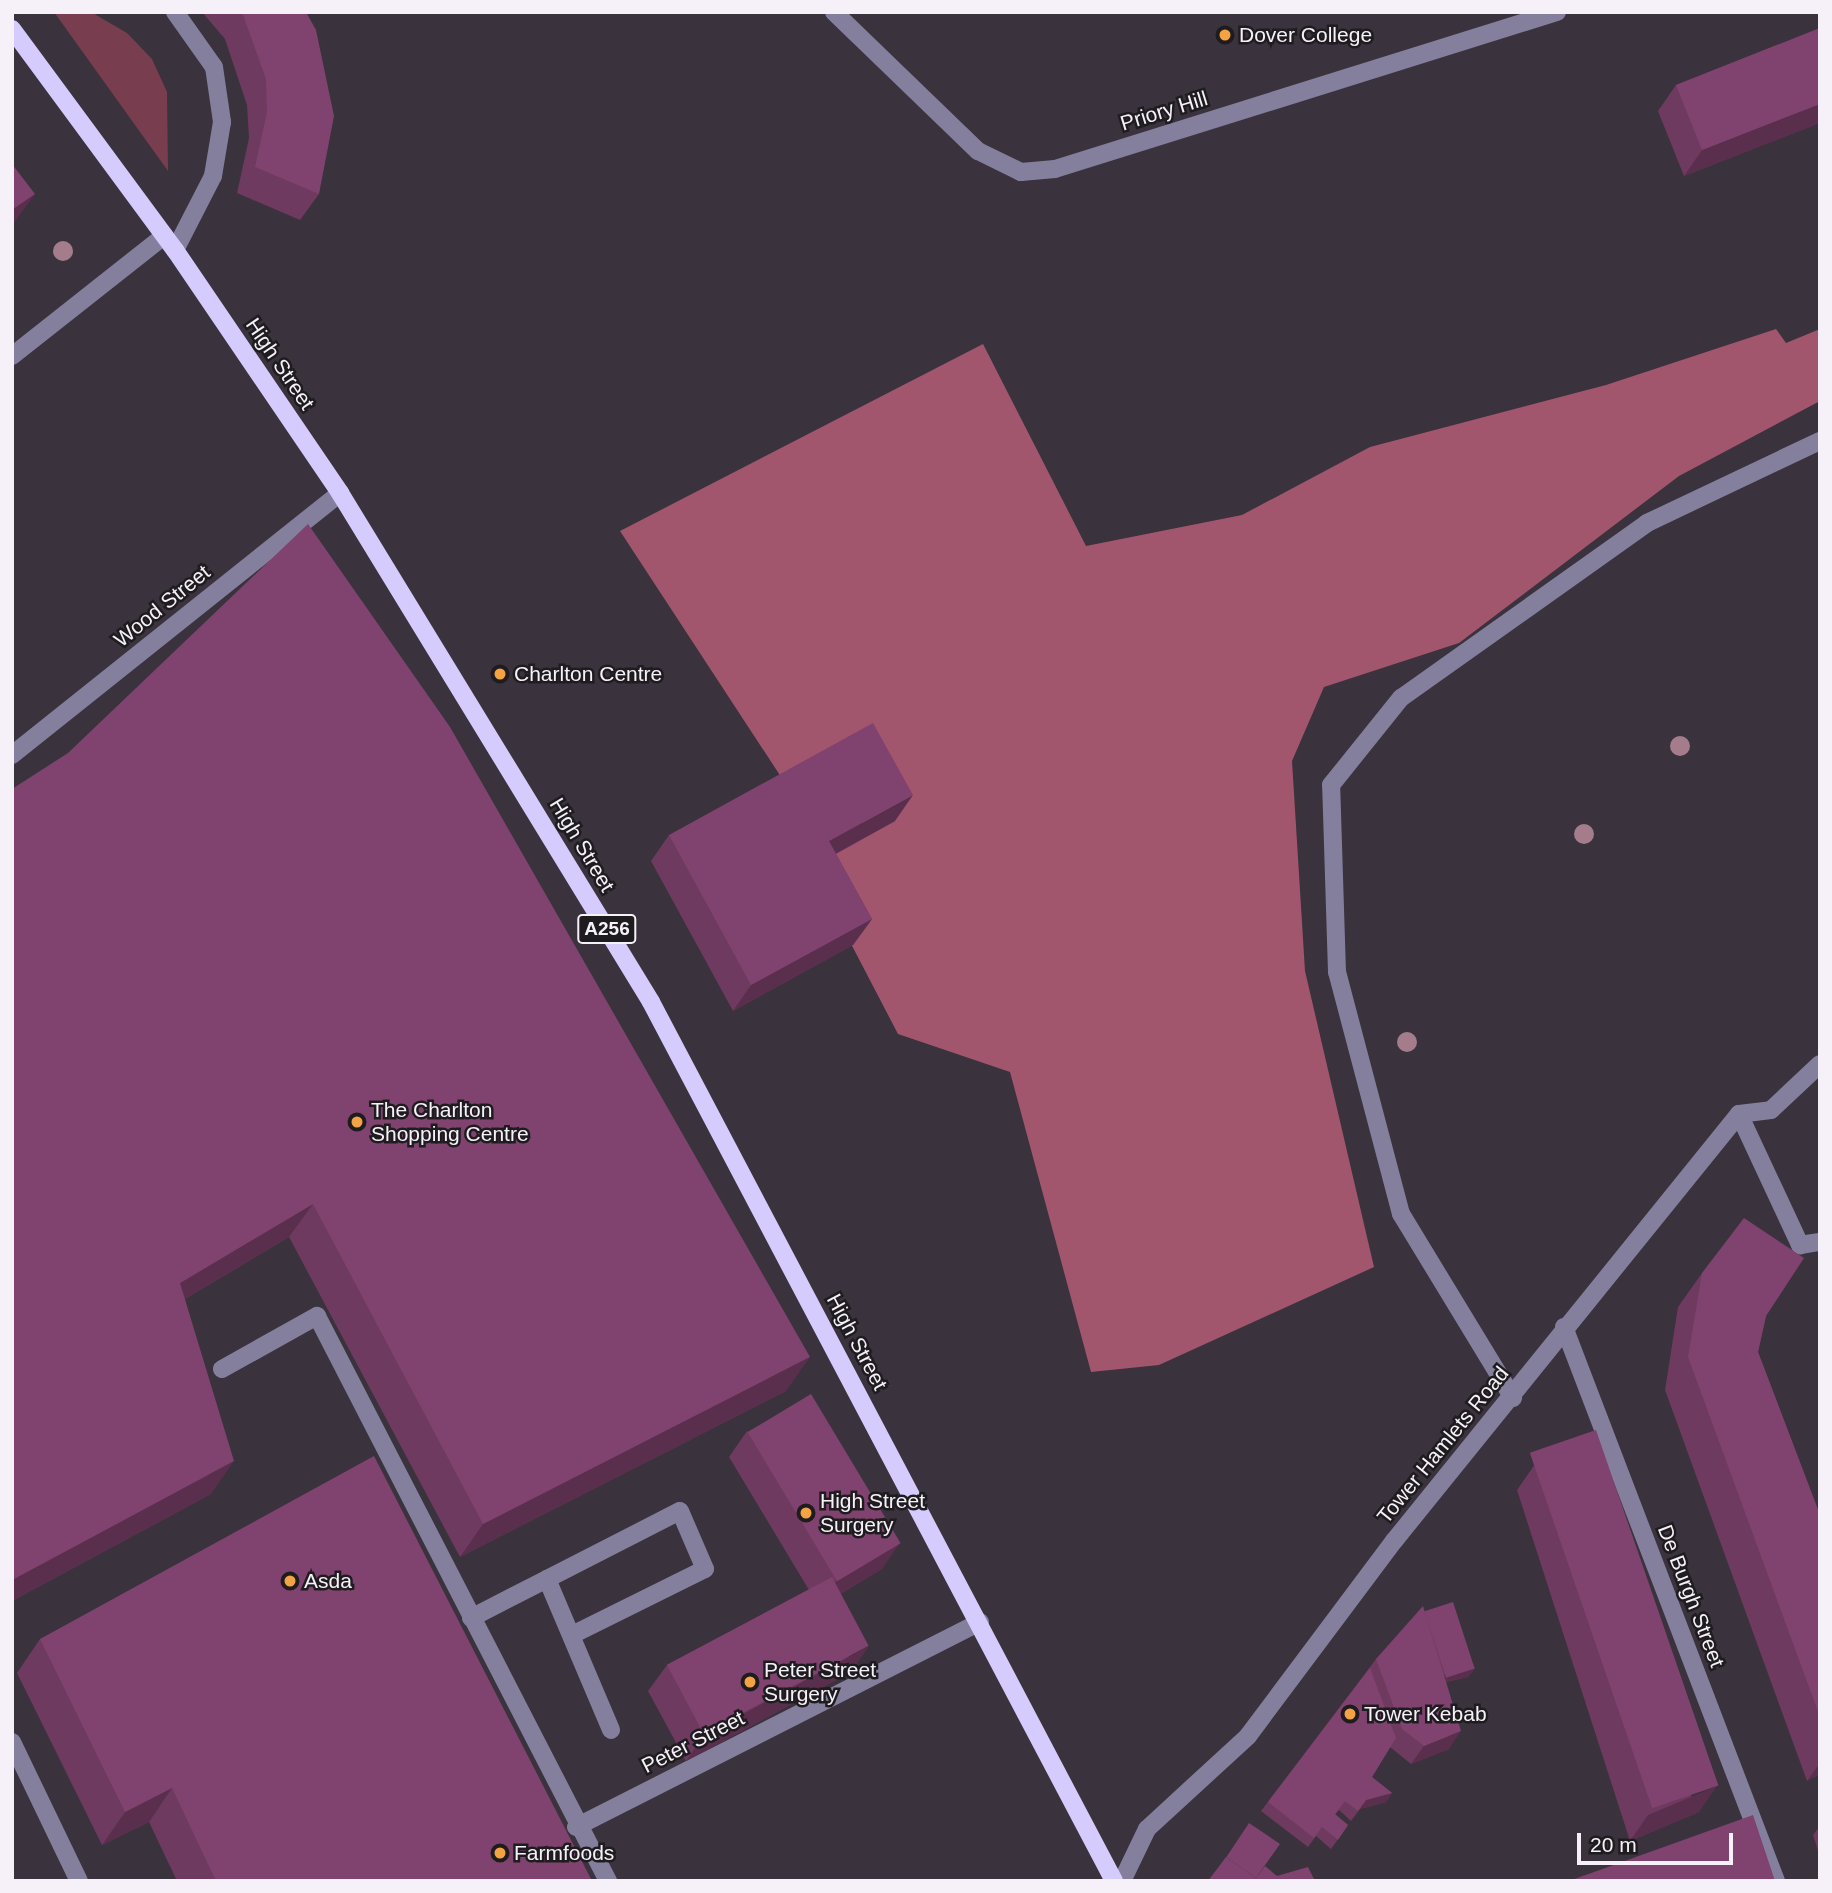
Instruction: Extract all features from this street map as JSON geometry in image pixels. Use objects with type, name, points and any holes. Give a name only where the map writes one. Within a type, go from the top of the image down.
[{"type":"main road","name":"High Street","points":[[12,29],[169,243],[340,493],[652,1002],[1114,1881]]},
{"type":"street","points":[[12,356],[169,243],[213,176],[222,122],[214,67],[175,12]]},
{"type":"street","name":"Priory Hill","points":[[834,12],[978,151],[1021,172],[1055,169],[1557,12]]},
{"type":"street","points":[[1513,1398],[1401,1213],[1337,972],[1331,785],[1401,698],[1636,531],[1820,441]]},
{"type":"street","name":"Wood Street","points":[[12,755],[340,493]]},
{"type":"street","points":[[1820,1064],[1771,1111],[1739,1114],[1800,1245],[1820,1242]]},
{"type":"street","name":"Tower Hamlets Road","points":[[1122,1881],[1147,1829],[1248,1735],[1394,1541],[1513,1398],[1564,1327],[1739,1114]]},
{"type":"street","points":[[222,1369],[317,1316],[576,1826],[608,1881]]},
{"type":"street","name":"De Burgh Street","points":[[1564,1327],[1776,1881]]},
{"type":"street","points":[[471,1618],[680,1511],[705,1569],[572,1635]]},
{"type":"street","points":[[547,1579],[611,1730]]},
{"type":"street","name":"Peter Street","points":[[576,1826],[980,1622]]},
{"type":"street","points":[[12,1742],[79,1881]]},
{"type":"shaded area","points":[[54,12],[91,12],[127,33],[152,59],[167,92],[168,171]]},
{"type":"shaded area","points":[[1776,329],[1786,343],[1820,329],[1820,401],[1679,476],[1459,643],[1324,687],[1292,761],[1305,971],[1374,1267],[1159,1365],[1091,1372],[1010,1072],[898,1034],[811,867],[787,786],[620,531],[983,344],[1086,546],[1242,515],[1370,447],[1606,385]]},
{"type":"building","points":[[242,12],[306,12],[316,30],[334,116],[319,194],[255,167],[267,112],[266,79]]},
{"type":"building","points":[[1820,28],[1820,104],[1702,150],[1676,85]]},
{"type":"building","points":[[12,164],[35,194],[12,210]]},
{"type":"building","name":"The Charlton Shopping Centre","points":[[308,524],[450,727],[810,1357],[483,1524],[313,1204],[180,1283],[234,1461],[12,1580],[12,789],[68,753]]},
{"type":"building","points":[[873,723],[913,795],[829,841],[872,919],[751,985],[669,835]]},
{"type":"building","points":[[1744,1218],[1804,1258],[1766,1316],[1758,1352],[1820,1515],[1820,1717],[1688,1357],[1702,1273]]},
{"type":"building","points":[[811,1394],[901,1543],[837,1581],[748,1432]]},
{"type":"building","points":[[1596,1430],[1718,1786],[1652,1808],[1530,1453]]},
{"type":"building","points":[[374,1456],[592,1881],[216,1881],[172,1788],[125,1812],[40,1639]]},
{"type":"building","name":"Peter Street Surgery","points":[[832,1577],[869,1646],[704,1734],[667,1665]]},
{"type":"building","points":[[1453,1602],[1475,1669],[1446,1678],[1424,1611]]},
{"type":"building","points":[[1423,1606],[1461,1731],[1424,1746],[1402,1729],[1376,1659]]},
{"type":"building","points":[[1370,1668],[1396,1738],[1372,1777],[1392,1793],[1366,1800],[1358,1811],[1345,1801],[1335,1814],[1348,1825],[1338,1840],[1322,1827],[1314,1838],[1268,1802]]},
{"type":"building","points":[[1753,1815],[1775,1881],[1569,1881]]},
{"type":"building","points":[[1249,1823],[1280,1844],[1256,1878],[1226,1857]]},
{"type":"building","points":[[1226,1857],[1256,1878],[1265,1866],[1277,1876],[1308,1867],[1315,1881],[1208,1881]]},
{"type":"place","name":"Dover College","points":[[1225,35]]},
{"type":"place","name":"Charlton Centre","points":[[500,674]]},
{"type":"place","name":"The Charlton Shopping Centre","points":[[357,1122]]},
{"type":"place","name":"High Street Surgery","points":[[806,1513]]},
{"type":"place","name":"Asda","points":[[290,1581]]},
{"type":"place","name":"Peter Street Surgery","points":[[750,1682]]},
{"type":"place","name":"Tower Kebab","points":[[1350,1714]]},
{"type":"place","name":"Farmfoods","points":[[500,1853]]}]
